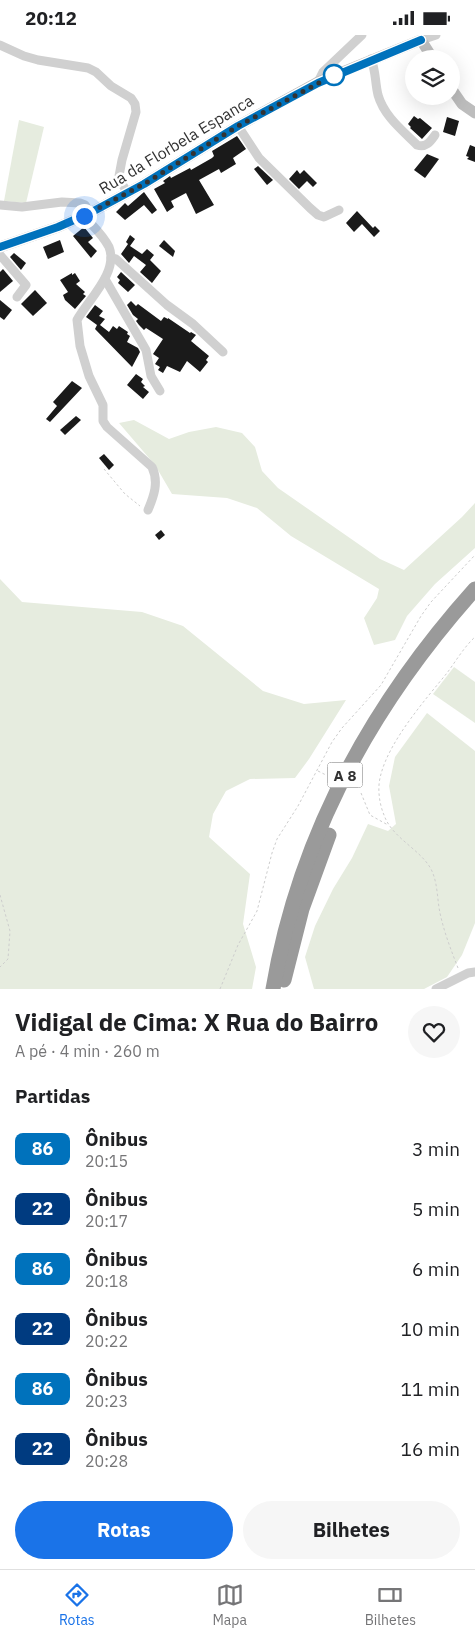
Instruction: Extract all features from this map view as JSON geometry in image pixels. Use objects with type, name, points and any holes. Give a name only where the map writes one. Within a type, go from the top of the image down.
[{"type":"highway","name":"A 8","points":[[273,989],[285,931],[297,891],[326,815],[343,779],[373,723],[406,673],[475,589]]},
{"type":"highway","name":"A 8","points":[[283,989],[302,909],[342,803],[385,723],[410,685],[438,647],[475,605]]},
{"type":"street","points":[[318,83],[323,72],[362,35]]},
{"type":"street","points":[[427,50],[421,40],[436,35]]},
{"type":"street","name":"Rua da Florbela Espanca","points":[[0,247],[87,215],[128,193],[238,126],[318,83],[371,59],[421,40]]},
{"type":"street","points":[[0,45],[38,60],[88,68],[96,72],[110,86],[131,98],[135,104],[136,112],[119,176],[121,184],[128,193]]},
{"type":"street","points":[[371,59],[375,67],[381,105],[389,116],[417,145],[427,145],[435,135]]},
{"type":"street","points":[[460,101],[475,113]]},
{"type":"street","points":[[238,126],[264,164],[310,209],[324,217],[339,210]]},
{"type":"street","points":[[0,205],[16,207],[62,202],[80,203],[85,205],[87,215],[106,243],[111,258],[105,279],[77,320],[80,346],[88,376],[103,405],[102,418],[107,427],[150,464],[155,473],[156,484],[148,510]]},
{"type":"street","points":[[0,255],[26,285],[17,297]]},
{"type":"street","points":[[111,258],[116,259],[223,352]]},
{"type":"street","points":[[105,279],[146,350],[151,376],[160,391]]},
{"type":"street","points":[[436,989],[475,972]]},
{"type":"path","points":[[104,469],[125,494],[142,508],[148,510]]},
{"type":"path","points":[[220,989],[238,945],[257,911],[277,839],[298,806],[332,742],[342,728],[381,685],[431,602],[475,555]]},
{"type":"path","points":[[388,825],[383,814],[378,790],[380,774],[388,756],[429,693],[475,637]]},
{"type":"path","points":[[317,771],[326,775]]},
{"type":"path","points":[[361,793],[370,815],[388,825],[430,867],[436,880],[440,912],[447,939],[461,977]]},
{"type":"path","points":[[0,895],[10,931],[8,959],[0,967]]},
{"type":"shaded area","points":[[19,120],[44,127],[26,203],[4,201]]},
{"type":"shaded area","points":[[134,420],[169,439],[189,432],[216,427],[242,433],[255,447],[262,471],[278,488],[380,559],[404,570],[475,503],[475,548],[435,584],[407,616],[395,640],[374,645],[364,618],[377,598],[379,589],[291,536],[257,508],[227,498],[172,494],[155,465],[119,423]]},
{"type":"shaded area","points":[[0,579],[22,602],[142,612],[183,626],[263,691],[304,704],[346,700],[295,778],[250,779],[226,791],[213,814],[209,837],[250,874],[243,924],[256,967],[252,989],[0,989]]},
{"type":"shaded area","points":[[454,667],[475,682],[475,723],[433,694]]},
{"type":"shaded area","points":[[427,713],[475,751],[475,923],[462,955],[447,977],[424,989],[314,989],[305,957],[315,926],[368,824],[388,831],[396,824],[389,786],[395,757]]},
{"type":"building","points":[[414,116],[418,119],[420,118],[432,128],[422,139],[408,124]]},
{"type":"building","points":[[447,117],[459,121],[455,136],[443,132]]},
{"type":"building","points":[[237,136],[246,149],[233,158],[236,164],[221,173],[219,169],[199,180],[214,205],[196,214],[186,193],[171,201],[174,207],[167,212],[154,189],[165,183],[163,181],[170,176],[171,178],[190,168],[191,170],[212,158],[214,156],[212,151]]},
{"type":"building","points":[[470,145],[475,147],[475,162],[467,159],[469,157],[466,156]]},
{"type":"building","points":[[427,154],[439,159],[425,178],[414,170]]},
{"type":"building","points":[[258,166],[273,180],[267,185],[254,169]]},
{"type":"building","points":[[297,170],[300,174],[304,170],[317,183],[313,187],[307,181],[299,189],[289,179]]},
{"type":"building","points":[[144,192],[157,210],[152,214],[144,205],[125,220],[116,212],[125,203],[128,206]]},
{"type":"building","points":[[357,211],[373,228],[375,226],[380,231],[374,237],[362,224],[354,232],[346,223]]},
{"type":"building","points":[[84,227],[93,238],[88,242],[97,251],[91,258],[73,236]]},
{"type":"building","points":[[130,235],[135,239],[130,246],[142,254],[147,249],[154,255],[150,260],[161,271],[152,283],[140,272],[146,265],[134,256],[129,263],[121,254],[128,244],[126,242]]},
{"type":"building","points":[[60,240],[64,252],[48,259],[43,247]]},
{"type":"building","points":[[164,240],[175,251],[173,257],[159,246]]},
{"type":"building","points":[[14,253],[26,263],[21,270],[10,257]]},
{"type":"building","points":[[3,269],[13,281],[0,292],[0,272]]},
{"type":"building","points":[[121,272],[135,285],[128,292],[118,283],[120,280],[117,277]]},
{"type":"building","points":[[72,273],[72,275],[75,273],[80,281],[76,284],[85,292],[83,294],[86,296],[75,309],[65,300],[63,295],[68,292],[60,280]]},
{"type":"building","points":[[35,290],[47,303],[33,316],[21,304]]},
{"type":"building","points":[[0,300],[12,310],[4,320],[0,317]]},
{"type":"building","points":[[131,301],[161,321],[164,317],[168,318],[196,335],[191,341],[209,356],[206,360],[208,362],[200,372],[187,361],[180,372],[167,366],[163,373],[158,370],[160,367],[155,364],[159,358],[153,354],[163,339],[146,328],[144,330],[139,325],[136,321],[138,319],[127,305]]},
{"type":"building","points":[[95,305],[103,311],[99,316],[105,319],[100,325],[109,332],[113,326],[117,329],[119,326],[128,332],[127,334],[130,336],[127,342],[138,348],[140,352],[132,367],[95,329],[97,325],[86,317]]},
{"type":"building","points":[[136,374],[143,379],[141,382],[145,386],[143,387],[149,392],[143,399],[127,385]]},
{"type":"building","points":[[72,381],[82,388],[50,422],[46,419],[57,406],[53,402]]},
{"type":"building","points":[[76,416],[81,420],[65,435],[60,430]]},
{"type":"building","points":[[104,454],[114,465],[109,470],[99,458]]},
{"type":"building","points":[[161,530],[165,535],[159,540],[155,535]]},
{"type":"bus line","name":"86","points":[[0,247],[27,239],[90,213],[190,157],[238,126],[318,83],[371,59],[421,40]]},
{"type":"route","points":[[84,216],[144,184],[238,126],[334,75]]}]
